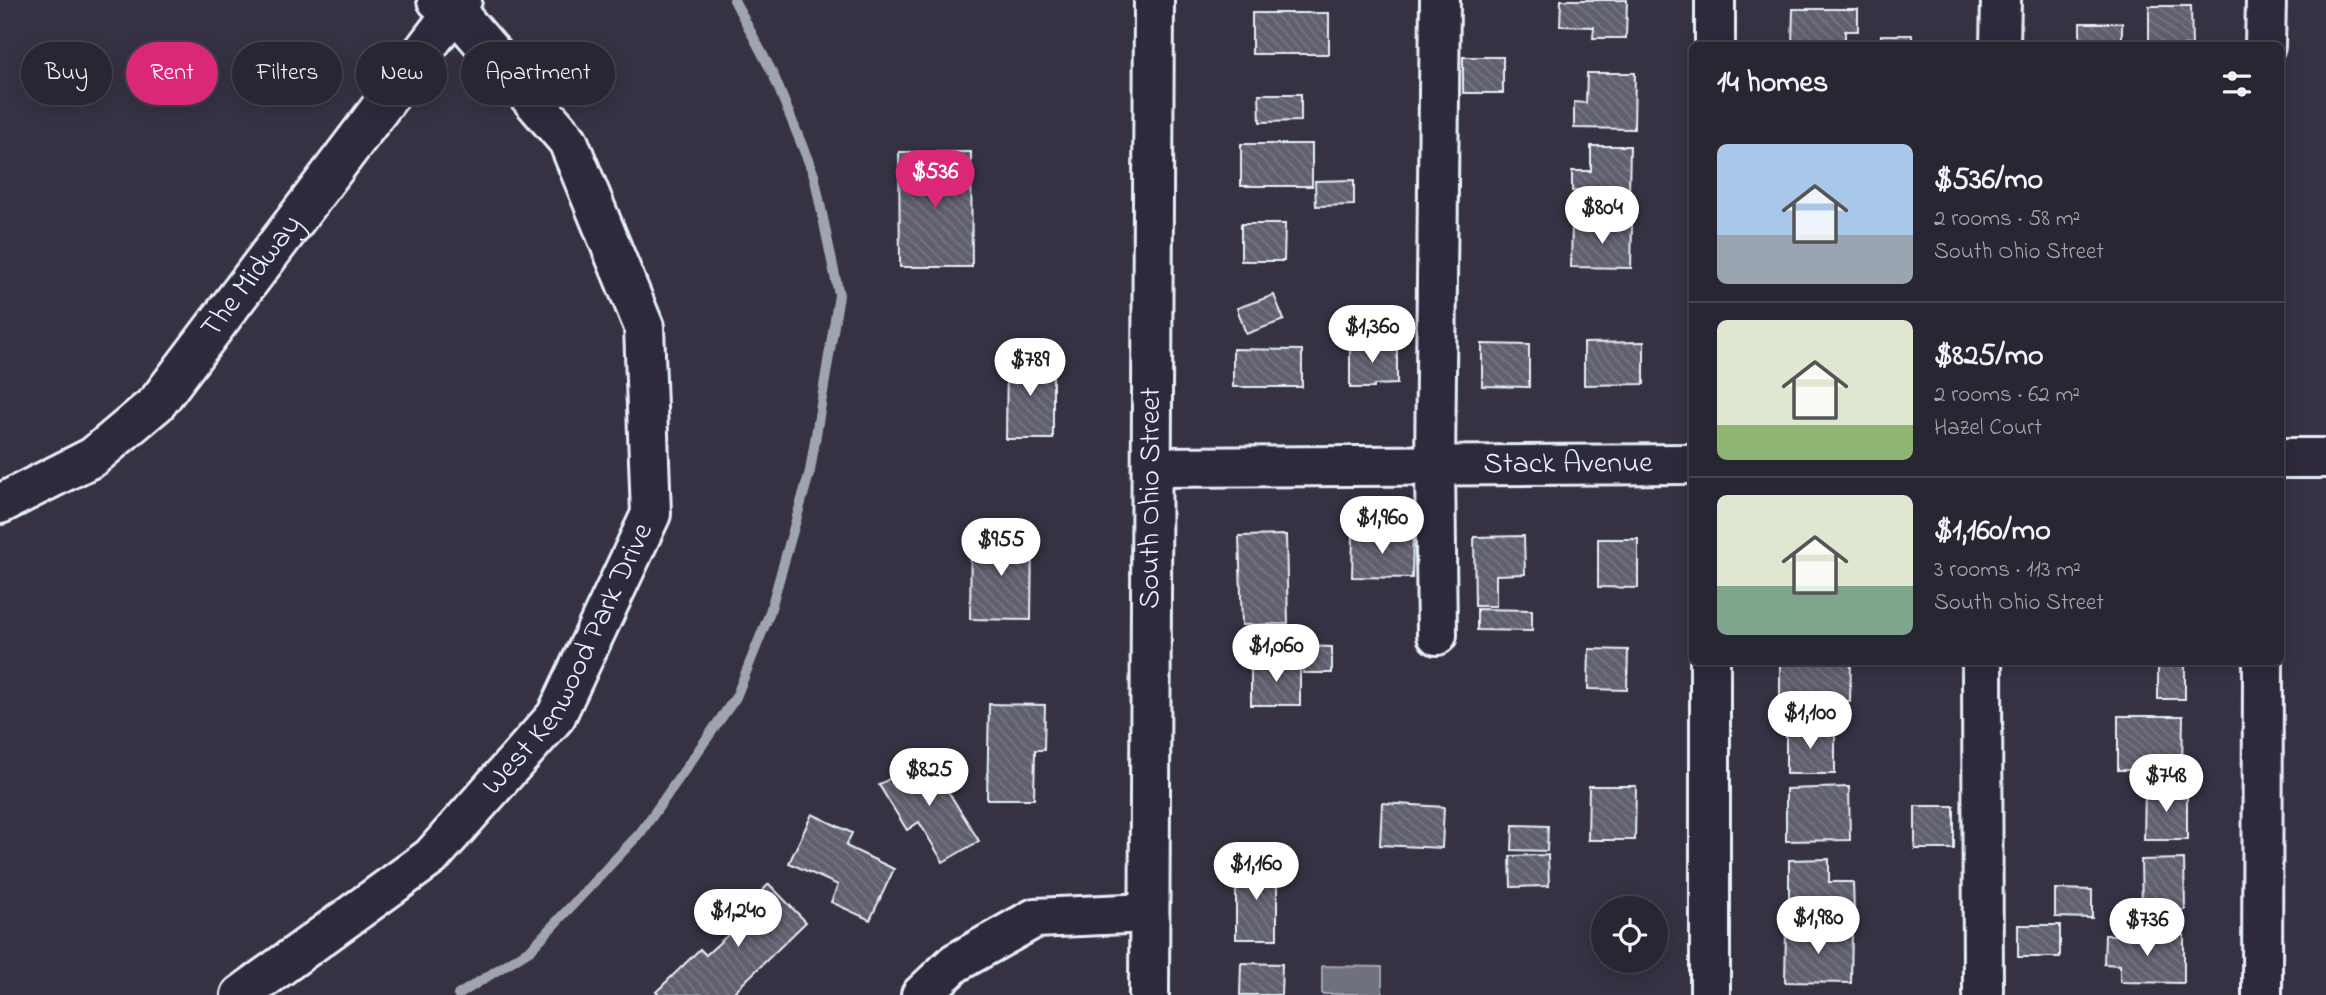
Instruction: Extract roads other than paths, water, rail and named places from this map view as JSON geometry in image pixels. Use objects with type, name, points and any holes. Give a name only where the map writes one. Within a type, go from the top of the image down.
[{"type":"street","name":"South Ohio Street","points":[[1149,995],[1154,0]]},
{"type":"street","points":[[1437,635],[1435,465],[1440,0]]},
{"type":"street","points":[[1715,0],[1715,42]]},
{"type":"street","points":[[2000,42],[2001,0]]},
{"type":"street","points":[[2265,42],[2266,0]]},
{"type":"street","name":"The Midway","points":[[0,504],[93,457],[157,403],[451,3]]},
{"type":"street","name":"West Kenwood Park Drive","points":[[241,995],[431,857],[556,716],[651,514],[644,327],[568,142],[451,3]]},
{"type":"street","points":[[2284,458],[2326,458]]},
{"type":"street","name":"Stack Avenue","points":[[1152,467],[1689,464]]},
{"type":"street","points":[[1710,665],[1710,995]]},
{"type":"street","points":[[1982,665],[1983,995]]},
{"type":"street","points":[[2262,995],[2263,665]]},
{"type":"street","points":[[921,995],[955,963],[1035,918],[1149,913]]},
{"type":"water","points":[[1322,966],[1382,967],[1382,994],[1322,994]]},
{"type":"waterway","points":[[458,995],[531,949],[641,832],[736,697],[769,615],[810,471],[839,295],[814,175],[773,74],[734,0]]}]
